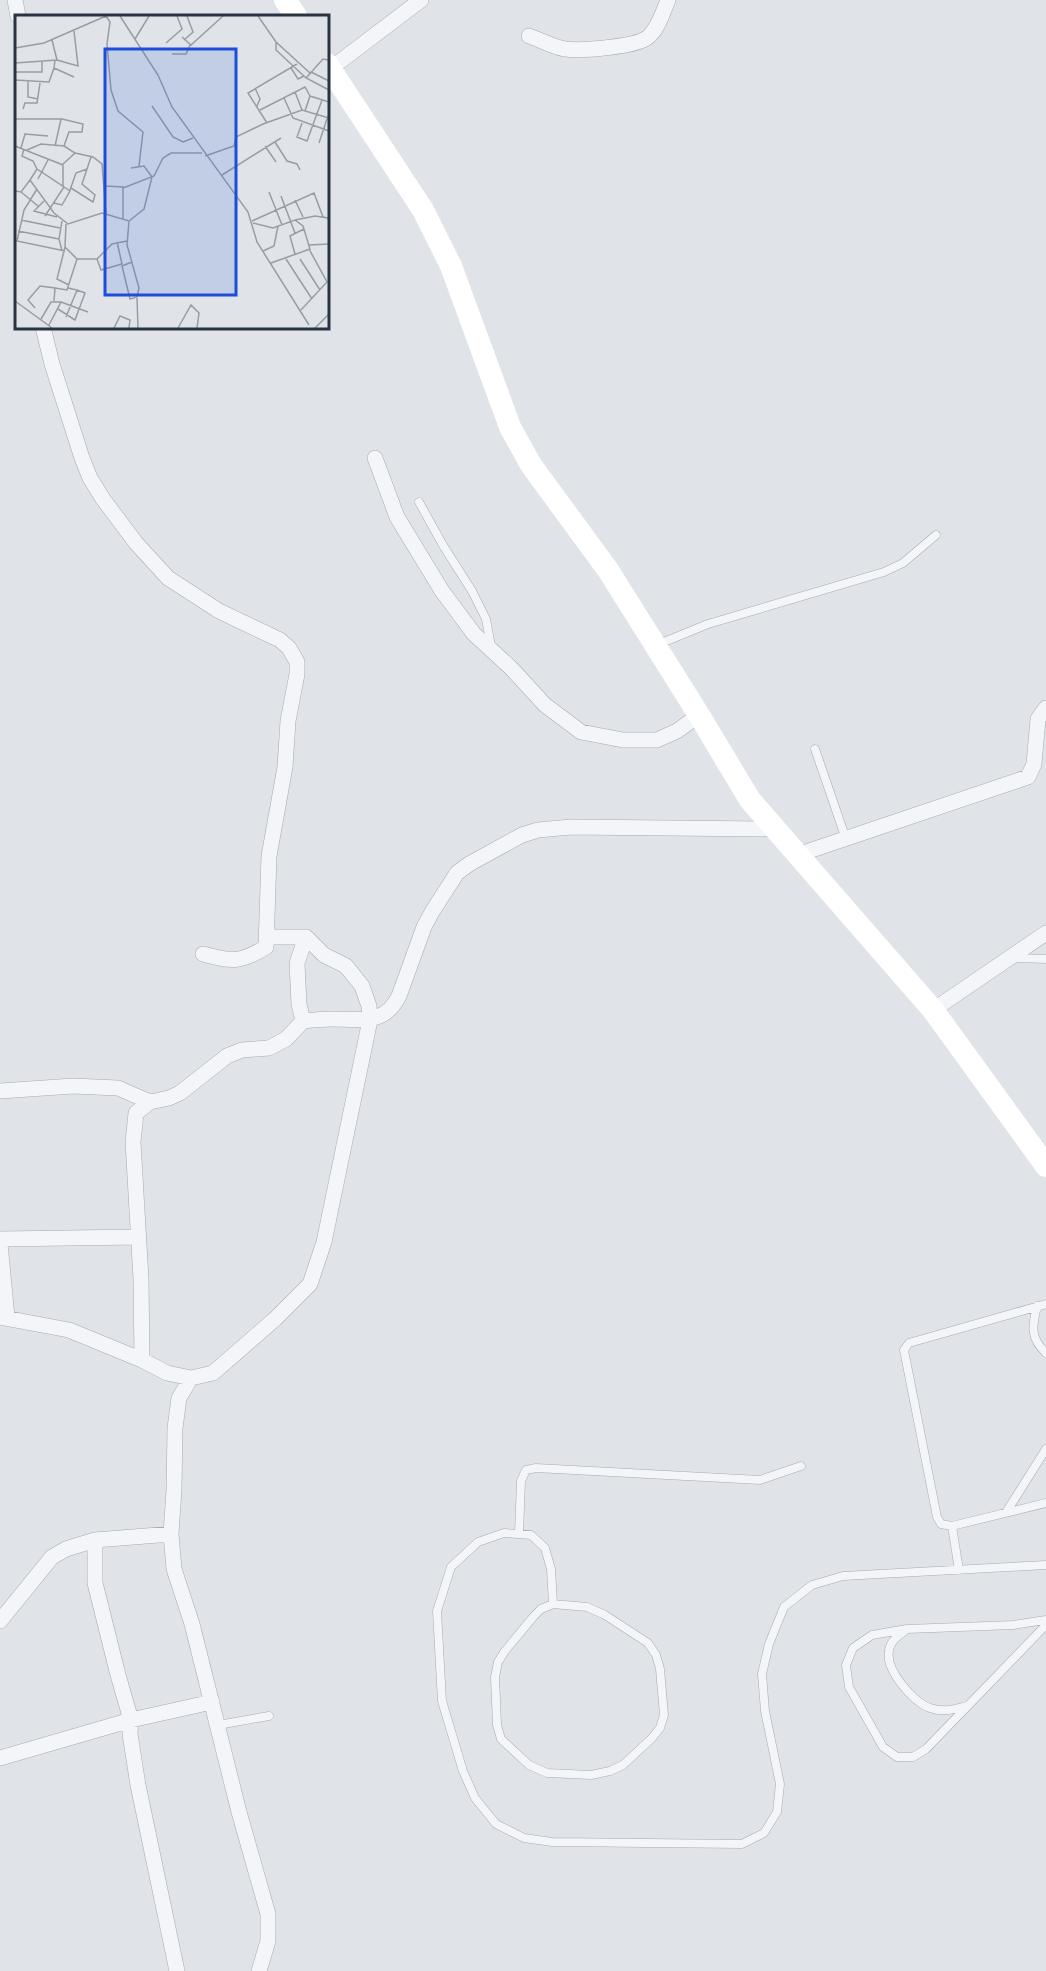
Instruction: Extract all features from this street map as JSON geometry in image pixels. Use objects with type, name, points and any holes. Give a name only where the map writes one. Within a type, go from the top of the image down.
[{"type":"street","points":[[15,0],[18,15]]},
{"type":"street","points":[[285,0],[295,15]]},
{"type":"street","points":[[421,0],[329,66],[423,210],[451,266],[510,427],[531,465],[608,570],[750,800],[933,1010],[1046,1167]]},
{"type":"street","points":[[529,36],[562,48],[582,50],[636,43],[646,40],[653,32],[668,0]]},
{"type":"street","points":[[43,328],[56,375],[90,478],[136,543],[168,578],[219,611],[280,640],[289,648],[297,662],[297,674],[288,721],[285,767],[269,856],[266,947],[248,958],[236,960],[204,954]]},
{"type":"street","points":[[375,458],[389,499],[409,539],[442,591],[474,634],[545,705],[581,732],[623,740],[657,740],[677,731],[699,715]]},
{"type":"street","points":[[797,855],[1028,777],[1034,764],[1038,719],[1046,708]]},
{"type":"street","points":[[142,1360],[133,1142],[136,1113],[150,1102],[180,1093],[227,1056],[242,1050],[269,1048],[286,1040],[303,1021],[370,1020],[385,1014],[394,1007],[424,927],[457,873],[522,835],[538,830],[571,827],[775,829]]},
{"type":"street","points":[[933,1010],[1046,933]]},
{"type":"street","points":[[0,1244],[3,1317],[69,1330],[142,1360],[167,1373],[191,1378],[213,1373],[275,1319],[310,1284],[324,1242],[370,1020],[369,1006],[362,986],[346,966],[324,955],[306,937],[266,937]]},
{"type":"street","points":[[303,1021],[299,1004],[297,963],[306,937]]},
{"type":"street","points":[[0,1091],[73,1086],[118,1088],[150,1102]]},
{"type":"street","points":[[0,1239],[138,1237]]},
{"type":"street","points":[[191,1378],[179,1398],[175,1428],[171,1534],[174,1569],[192,1623],[239,1812],[268,1914],[268,1941],[259,1971]]},
{"type":"street","points":[[0,1621],[52,1557],[66,1549],[95,1540],[171,1534]]},
{"type":"street","points":[[95,1540],[95,1583],[132,1720],[130,1734],[138,1785],[177,1971]]},
{"type":"street","points":[[0,1758],[132,1720],[212,1702]]},
{"type":"lane","points":[[419,502],[486,619],[492,650]]},
{"type":"lane","points":[[655,646],[708,624],[884,572],[903,563],[936,535]]},
{"type":"lane","points":[[815,749],[846,839]]},
{"type":"lane","points":[[1009,958],[1046,959]]},
{"type":"lane","points":[[1046,1304],[909,1343],[904,1350],[937,1517],[941,1524],[952,1526],[1046,1503]]},
{"type":"lane","points":[[1037,1306],[1032,1324],[1036,1343],[1046,1353]]},
{"type":"lane","points":[[1007,1511],[1046,1449]]},
{"type":"lane","points":[[519,1534],[521,1481],[526,1470],[536,1468],[760,1480],[801,1466]]},
{"type":"lane","points":[[952,1526],[959,1570]]},
{"type":"lane","points":[[553,1604],[551,1569],[545,1548],[531,1534],[504,1533],[478,1542],[451,1567],[437,1611],[442,1701],[463,1772],[475,1798],[496,1824],[524,1839],[552,1842],[742,1844],[764,1833],[777,1812],[780,1784],[765,1711],[762,1674],[768,1644],[784,1607],[812,1585],[843,1576],[1046,1565]]},
{"type":"lane","points":[[553,1604],[587,1607],[605,1615],[648,1643],[656,1655],[660,1669],[664,1715],[660,1728],[623,1764],[610,1771],[591,1775],[547,1773],[529,1765],[501,1739],[497,1725],[495,1677],[498,1662],[534,1616],[541,1609],[553,1604]]},
{"type":"lane","points":[[1046,1620],[1013,1625],[907,1629],[872,1635],[853,1648],[846,1665],[849,1687],[883,1747],[897,1757],[913,1757],[926,1749],[1046,1625]]},
{"type":"lane","points":[[907,1629],[895,1638],[888,1651],[890,1667],[916,1702],[932,1709],[949,1711],[968,1705]]},
{"type":"lane","points":[[218,1725],[269,1716]]}]
